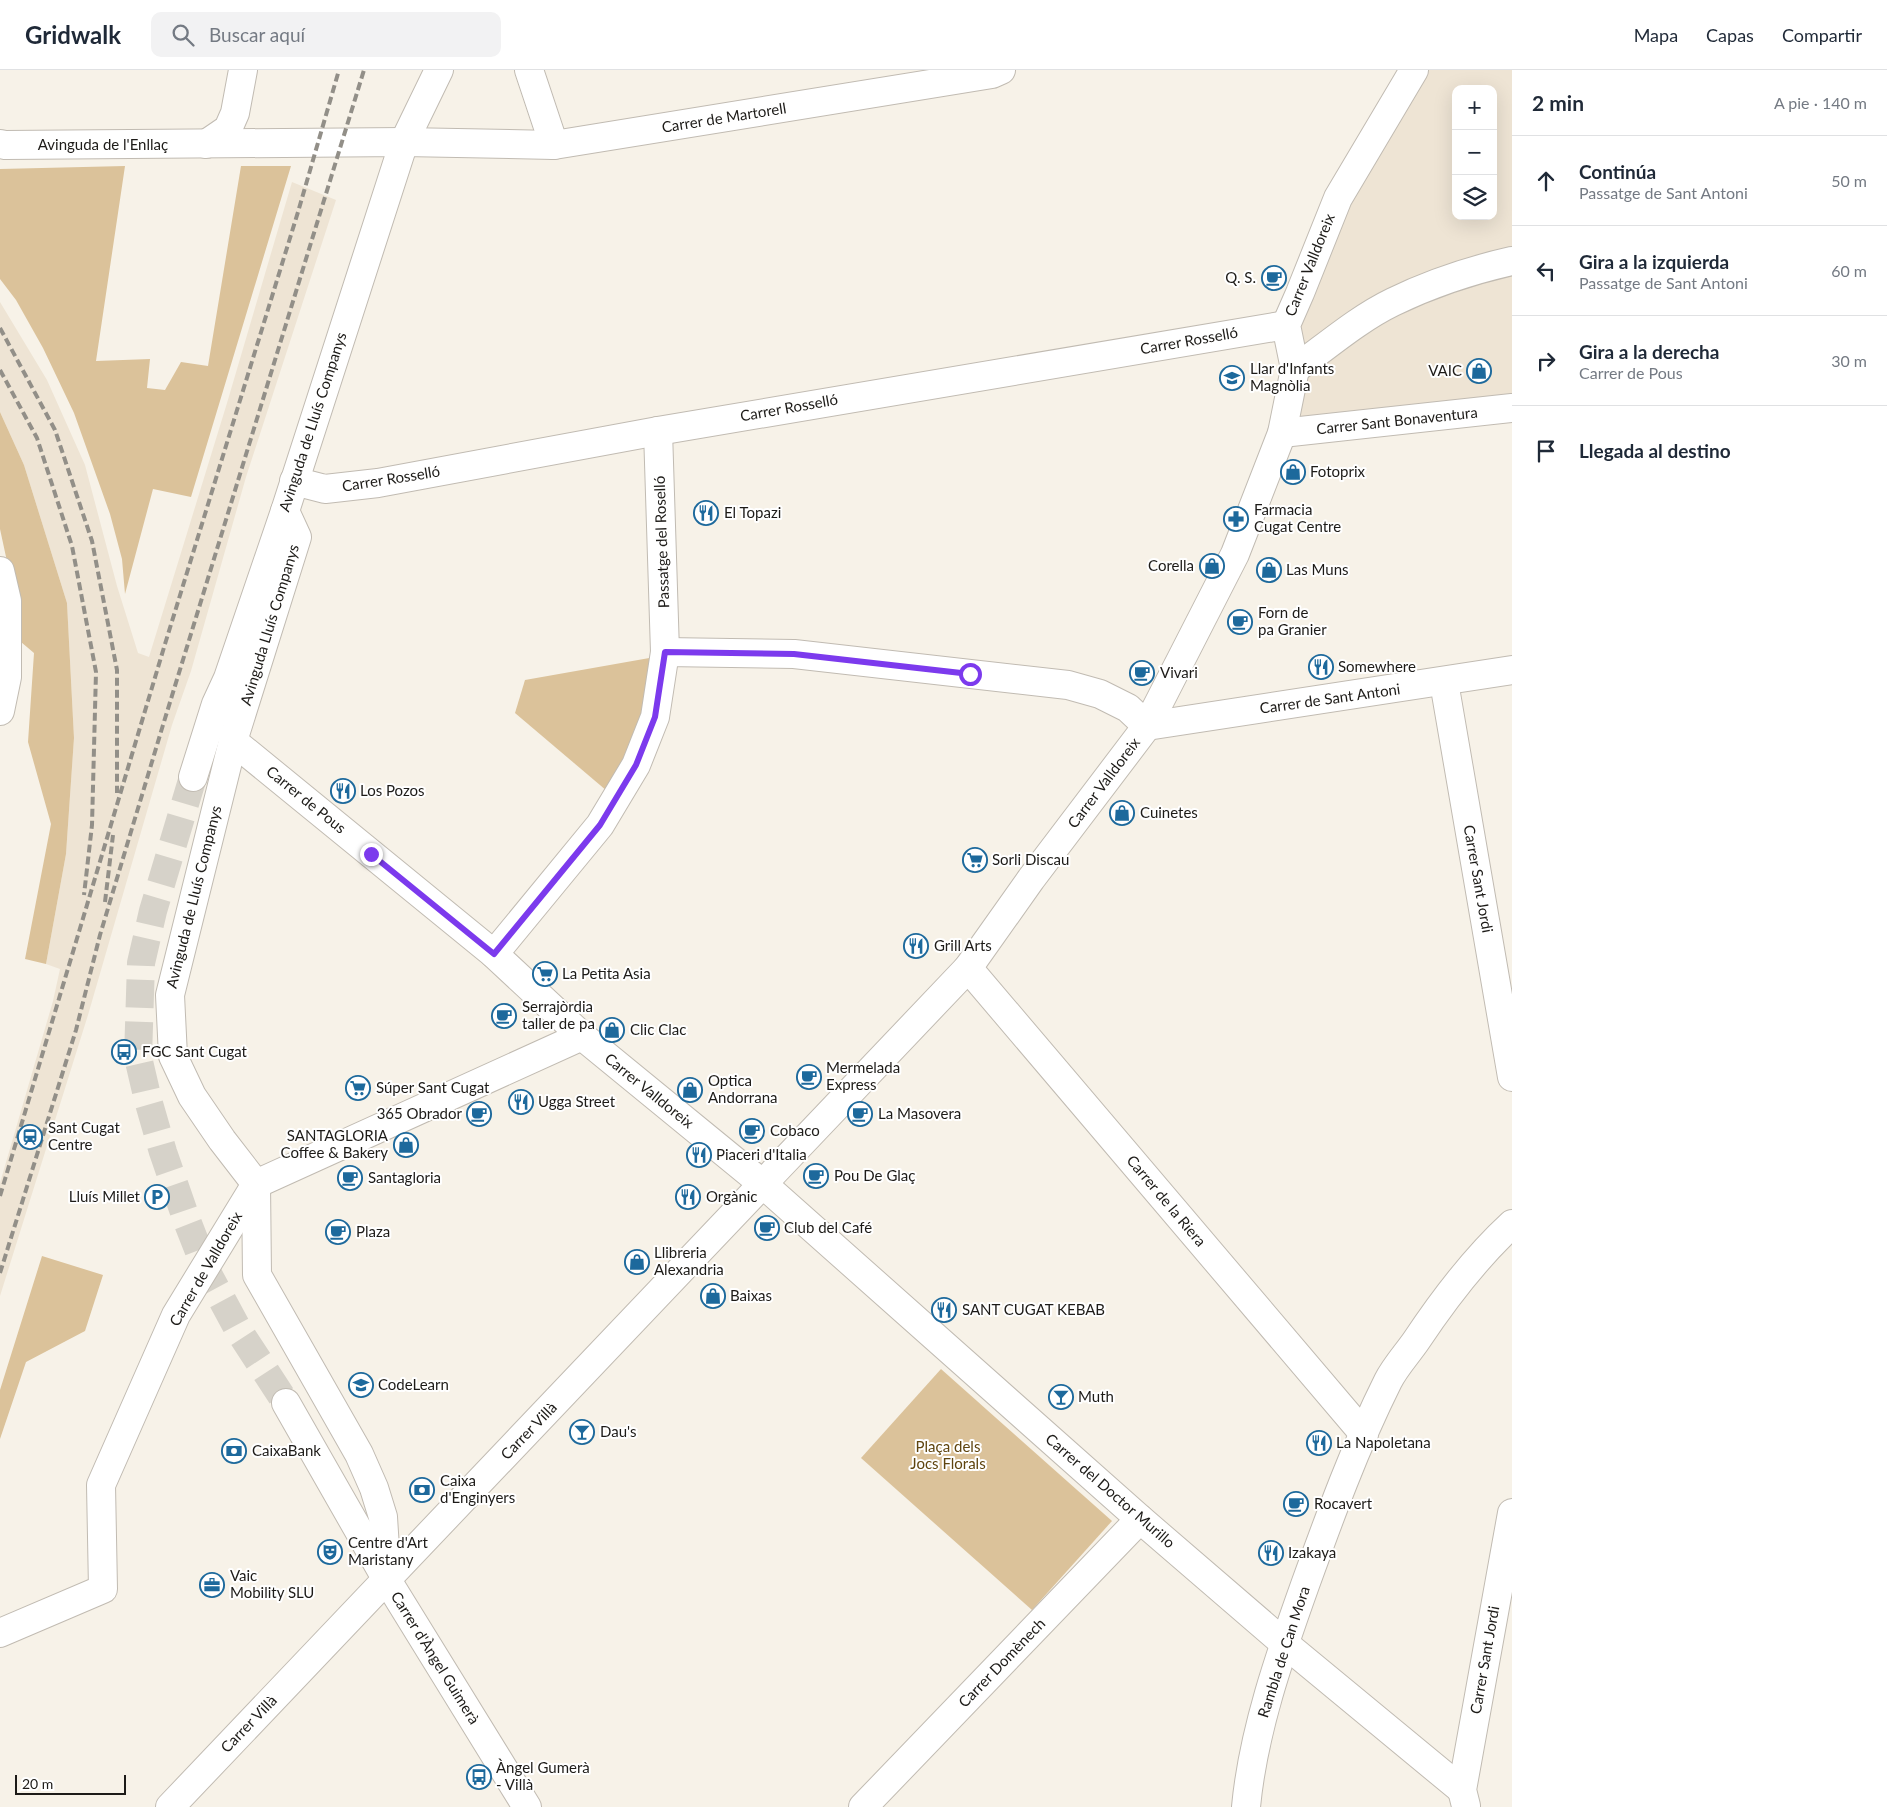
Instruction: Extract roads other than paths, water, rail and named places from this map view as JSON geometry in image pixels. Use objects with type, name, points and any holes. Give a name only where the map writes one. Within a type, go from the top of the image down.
[{"type":"street","name":"Avinguda de Lluís Companys","points":[[193,777],[216,704],[228,678],[285,510],[404,142],[439,70]]},
{"type":"street","points":[[529,70],[554,145]]},
{"type":"street","name":"Carrer de Martorell","points":[[404,142],[554,145],[992,74],[1001,70]]},
{"type":"street","name":"Carrer Valldoreix","points":[[494,954],[582,1036],[764,1185],[968,968],[1031,880],[1147,726],[1235,554],[1282,434],[1296,370],[1286,324],[1338,198],[1414,70]]},
{"type":"street","points":[[206,144],[228,129],[235,113],[238,78]]},
{"type":"street","name":"Avinguda de l'Enllaç","points":[[0,144],[404,142]]},
{"type":"street","points":[[1296,370],[1356,324],[1392,302],[1439,283],[1512,261]]},
{"type":"street","name":"Carrer Rosselló","points":[[294,480],[325,489],[378,483],[658,431],[1286,324]]},
{"type":"street","name":"Carrer Sant Bonaventura","points":[[1282,434],[1512,408]]},
{"type":"street","name":"Passatge del Roselló","points":[[494,954],[600,825],[636,765],[655,717],[665,652],[658,431]]},
{"type":"street","name":"Avinguda Lluís Companys","points":[[233,741],[297,537],[285,510]]},
{"type":"street","points":[[0,570],[7,601],[7,677],[0,711]]},
{"type":"street","points":[[665,652],[794,654],[1068,685],[1100,694],[1128,708],[1147,726]]},
{"type":"street","name":"Carrer de Sant Antoni","points":[[1147,726],[1444,682],[1512,670]]},
{"type":"street","name":"Carrer Sant Jordi","points":[[1444,682],[1512,1077]]},
{"type":"street","name":"Avinguda de Lluís Companys","points":[[233,741],[170,995],[173,1056],[192,1096],[222,1140],[256,1184]]},
{"type":"street","name":"Carrer de Pous","points":[[233,741],[494,954]]},
{"type":"street","name":"Carrer de la Riera","points":[[968,968],[1364,1434]]},
{"type":"street","points":[[387,1580],[383,1517],[374,1488],[359,1454],[257,1275],[256,1184],[582,1036]]},
{"type":"street","name":"Carrer de Valldoreix","points":[[0,1633],[103,1589],[101,1485],[176,1316],[256,1184]]},
{"type":"street","name":"Carrer del Doctor Murillo","points":[[764,1185],[1140,1518],[1464,1799]]},
{"type":"street","name":"Carrer Villà","points":[[170,1807],[764,1185]]},
{"type":"street","name":"Rambla de Can Mora","points":[[1246,1807],[1248,1782],[1259,1732],[1284,1643],[1328,1523],[1364,1434],[1389,1379],[1436,1311],[1490,1244],[1512,1224]]},
{"type":"street","name":"Carrer d'Àngel Guimerà","points":[[286,1403],[387,1580],[526,1807]]},
{"type":"street","name":"Carrer Sant Jordi","points":[[1464,1799],[1512,1513]]},
{"type":"street","name":"Carrer Domènech","points":[[863,1807],[1140,1518]]},
{"type":"tunnel","points":[[193,777],[153,911],[141,963],[138,1057],[163,1152],[207,1272],[239,1331],[286,1403]]},
{"type":"railway","points":[[0,1196],[165,644],[298,212],[339,70]]},
{"type":"railway","points":[[0,1273],[76,1030],[100,935],[163,725],[364,70]]},
{"type":"railway","points":[[0,328],[55,430],[92,541],[117,670],[117,793]]},
{"type":"railway","points":[[0,370],[37,438],[72,546],[96,672],[92,825],[84,895]]},
{"type":"railway","points":[[105,902],[113,835]]},
{"type":"place","name":"Q. S.","points":[[1274,278]]},
{"type":"place","name":"VAIC","points":[[1479,371]]},
{"type":"place","name":"Llar d'Infants Magnòlia","points":[[1232,378]]},
{"type":"place","name":"Fotoprix","points":[[1293,472]]},
{"type":"place","name":"El Topazi","points":[[706,513]]},
{"type":"place","name":"Farmacia Cugat Centre","points":[[1236,519]]},
{"type":"place","name":"Corella","points":[[1212,566]]},
{"type":"place","name":"Las Muns","points":[[1269,570]]},
{"type":"place","name":"Forn de pa Granier","points":[[1240,622]]},
{"type":"place","name":"Somewhere","points":[[1321,667]]},
{"type":"place","name":"Vivari","points":[[1142,673]]},
{"type":"place","name":"Los Pozos","points":[[343,791]]},
{"type":"place","name":"Cuinetes","points":[[1122,813]]},
{"type":"place","name":"Sorli Discau","points":[[975,860]]},
{"type":"place","name":"Grill Arts","points":[[916,946]]},
{"type":"place","name":"La Petita Asia","points":[[545,974]]},
{"type":"place","name":"Serrajòrdia taller de pa","points":[[504,1016]]},
{"type":"place","name":"Clic Clac","points":[[612,1030]]},
{"type":"place","name":"FGC Sant Cugat","points":[[124,1052]]},
{"type":"place","name":"Mermelada Express","points":[[809,1077]]},
{"type":"place","name":"Súper Sant Cugat","points":[[358,1088]]},
{"type":"place","name":"Optica Andorrana","points":[[690,1090]]},
{"type":"place","name":"Ugga Street","points":[[521,1102]]},
{"type":"place","name":"365 Obrador","points":[[479,1114]]},
{"type":"place","name":"La Masovera","points":[[860,1114]]},
{"type":"place","name":"Cobaco","points":[[752,1131]]},
{"type":"place","name":"Sant Cugat Centre","points":[[30,1137]]},
{"type":"place","name":"SANTAGLORIA Coffee & Bakery","points":[[406,1145]]},
{"type":"place","name":"Piaceri d'Italia","points":[[699,1155]]},
{"type":"place","name":"Pou De Glaç","points":[[816,1176]]},
{"type":"place","name":"Santagloria","points":[[350,1178]]},
{"type":"place","name":"Lluís Millet","points":[[157,1197]]},
{"type":"place","name":"Orgànic","points":[[688,1197]]},
{"type":"place","name":"Club del Café","points":[[767,1228]]},
{"type":"place","name":"Plaza","points":[[338,1232]]},
{"type":"place","name":"Llibreria Alexandria","points":[[637,1262]]},
{"type":"place","name":"Baixas","points":[[713,1296]]},
{"type":"place","name":"SANT CUGAT KEBAB","points":[[944,1310]]},
{"type":"place","name":"CodeLearn","points":[[361,1385]]},
{"type":"place","name":"Muth","points":[[1061,1397]]},
{"type":"place","name":"Dau's","points":[[582,1432]]},
{"type":"place","name":"La Napoletana","points":[[1319,1443]]},
{"type":"place","name":"CaixaBank","points":[[234,1451]]},
{"type":"place","name":"Caixa d'Enginyers","points":[[422,1490]]},
{"type":"place","name":"Rocavert","points":[[1296,1504]]},
{"type":"place","name":"Centre d'Art Maristany","points":[[330,1552]]},
{"type":"place","name":"Izakaya","points":[[1271,1553]]},
{"type":"place","name":"Vaic Mobility SLU","points":[[212,1585]]},
{"type":"place","name":"Àngel Gumerà - Villà","points":[[479,1777]]},
{"type":"park label","name":"Plaça dels Jocs Florals","points":[[948,1456]]}]
